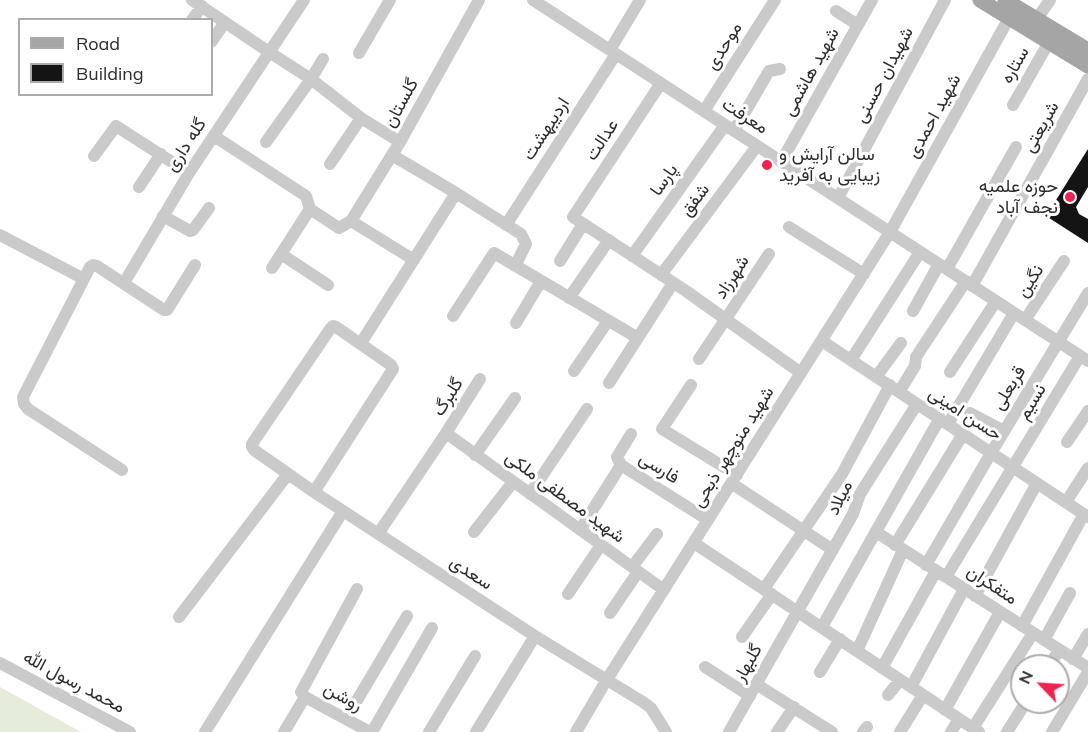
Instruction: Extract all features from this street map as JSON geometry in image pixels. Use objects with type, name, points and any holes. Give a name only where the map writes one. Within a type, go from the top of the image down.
[{"type":"main road","points":[[980,0],[1088,66]]},
{"type":"main road","points":[[1005,0],[1088,50]]},
{"type":"street","points":[[201,6],[218,0]]},
{"type":"street","name":"گله داری","points":[[124,283],[189,173],[304,0]]},
{"type":"street","points":[[359,53],[390,0]]},
{"type":"street","name":"گلستان","points":[[351,221],[400,142],[479,0]]},
{"type":"street","name":"معرفت","points":[[533,0],[551,5],[613,52],[1084,358]]},
{"type":"street","name":"اردیبهشت","points":[[506,225],[613,52],[640,0]]},
{"type":"street","name":"موحدی","points":[[704,111],[775,0]]},
{"type":"street","name":"شهید هاشمی","points":[[782,162],[872,0]]},
{"type":"street","name":"شهیدان حسنی","points":[[838,198],[945,0]]},
{"type":"street","points":[[1037,19],[1050,0]]},
{"type":"street","points":[[201,6],[311,79],[361,118],[400,142]]},
{"type":"street","points":[[836,11],[858,25]]},
{"type":"street","name":"شهید احمدی","points":[[890,232],[1009,18]]},
{"type":"street","points":[[213,40],[225,22]]},
{"type":"street","name":"ستاره","points":[[1013,105],[1049,42]]},
{"type":"street","points":[[266,142],[323,59]]},
{"type":"street","name":"پارسا","points":[[632,256],[769,71],[780,69]]},
{"type":"street","name":"شریعتی","points":[[742,637],[803,531],[895,389],[915,366],[916,357],[969,284],[1088,80]]},
{"type":"street","name":"عدالت","points":[[560,261],[578,221],[661,83]]},
{"type":"street","points":[[330,164],[361,118]]},
{"type":"street","points":[[94,156],[116,126],[189,173]]},
{"type":"street","points":[[214,136],[306,196],[310,209],[339,228],[351,221],[414,260]]},
{"type":"street","name":"شفق","points":[[661,275],[757,146]]},
{"type":"street","points":[[913,311],[943,267],[1016,147]]},
{"type":"street","points":[[139,187],[161,154]]},
{"type":"street","points":[[392,155],[521,234],[526,244],[516,266]]},
{"type":"street","points":[[314,492],[393,369],[391,365],[361,343],[456,193]]},
{"type":"street","points":[[163,216],[190,231],[208,208]]},
{"type":"street","points":[[272,268],[310,209]]},
{"type":"street","points":[[578,221],[726,319],[801,373]]},
{"type":"street","points":[[789,227],[864,274]]},
{"type":"street","name":"شهید منوچهر ذبحی","points":[[576,732],[890,232]]},
{"type":"street","points":[[0,235],[84,279]]},
{"type":"street","points":[[569,298],[609,240]]},
{"type":"street","points":[[851,360],[920,252]]},
{"type":"street","points":[[453,316],[494,253],[638,338]]},
{"type":"street","points":[[281,254],[328,285]]},
{"type":"street","name":"شهرزاد","points":[[699,359],[769,254]]},
{"type":"street","name":"نگین","points":[[1025,320],[1064,261]]},
{"type":"street","points":[[122,470],[28,409],[23,397],[90,267],[97,266],[166,310],[195,265]]},
{"type":"street","points":[[516,323],[542,281]]},
{"type":"street","points":[[609,383],[673,283]]},
{"type":"street","name":"قربعلی","points":[[936,571],[991,453],[1088,293]]},
{"type":"street","points":[[950,372],[996,301]]},
{"type":"street","points":[[822,627],[876,532],[1014,312]]},
{"type":"street","points":[[574,371],[608,321]]},
{"type":"street","name":"سعدی","points":[[361,343],[333,326],[252,447],[314,492],[378,534],[535,636],[643,702],[651,708],[666,732]]},
{"type":"street","name":"حسن امینی","points":[[822,341],[1086,515]]},
{"type":"street","points":[[876,376],[900,343]]},
{"type":"street","name":"نسیم","points":[[936,571],[1014,467],[1084,358]]},
{"type":"street","name":"گلبرگ","points":[[378,534],[480,380]]},
{"type":"street","points":[[691,385],[662,429],[803,531],[833,550]]},
{"type":"street","points":[[475,454],[515,398]]},
{"type":"street","name":"میلاد","points":[[797,611],[854,514],[860,494],[917,404]]},
{"type":"street","points":[[530,494],[587,409]]},
{"type":"street","points":[[1067,442],[1088,411]]},
{"type":"street","points":[[970,413],[1004,431]]},
{"type":"street","name":"شهید مصطفی ملکی","points":[[446,433],[664,590]]},
{"type":"street","points":[[580,530],[621,465],[617,456],[631,434]]},
{"type":"street","points":[[857,651],[899,547],[963,434]]},
{"type":"street","name":"فارسی","points":[[621,465],[708,520]]},
{"type":"street","points":[[1066,502],[1088,468]]},
{"type":"street","points":[[179,617],[288,474]]},
{"type":"street","points":[[474,532],[513,482]]},
{"type":"street","points":[[975,596],[1037,483]]},
{"type":"street","points":[[206,732],[343,511]]},
{"type":"street","points":[[694,543],[976,730],[1033,633],[1086,515]]},
{"type":"street","name":"متفکران","points":[[876,532],[1088,670]]},
{"type":"street","points":[[610,613],[657,534]]},
{"type":"street","points":[[568,594],[601,545]]},
{"type":"street","points":[[882,668],[936,571]]},
{"type":"street","points":[[284,732],[357,589]]},
{"type":"street","points":[[911,687],[964,589]]},
{"type":"street","points":[[1033,633],[1070,593]]},
{"type":"street","name":"گلبهار","points":[[729,732],[797,611]]},
{"type":"street","points":[[945,710],[1000,612]]},
{"type":"street","points":[[346,719],[407,616]]},
{"type":"street","points":[[371,732],[432,628]]},
{"type":"street","points":[[1073,659],[1088,634]]},
{"type":"street","points":[[476,732],[535,636]]},
{"type":"street","points":[[820,672],[840,639]]},
{"type":"street","points":[[1056,654],[1059,650]]},
{"type":"street","points":[[429,732],[475,656]]},
{"type":"street","name":"محمد رسول الله","points":[[0,663],[130,732]]},
{"type":"street","points":[[705,667],[750,696]]},
{"type":"street","points":[[1052,732],[1088,670]]},
{"type":"street","points":[[888,695],[900,680]]},
{"type":"street","points":[[756,684],[832,732]]},
{"type":"street","name":"روشن","points":[[303,694],[371,732]]},
{"type":"street","points":[[900,732],[923,695]]},
{"type":"street","points":[[777,732],[794,707]]},
{"type":"street","points":[[1007,732],[1018,714]]},
{"type":"street","points":[[951,732],[959,719]]},
{"type":"green space","points":[[0,687],[81,732],[0,732]]},
{"type":"building","name":"حوزه علمیه نجف آباد","points":[[1088,149],[1088,187],[1076,207],[1079,214],[1088,219],[1088,243],[1046,216]]},
{"type":"place","name":"سالن آرایش و زیبایی به آفرید","points":[[767,165]]},
{"type":"place","name":"حوزه علمیه نجف آباد","points":[[1070,197]]}]
